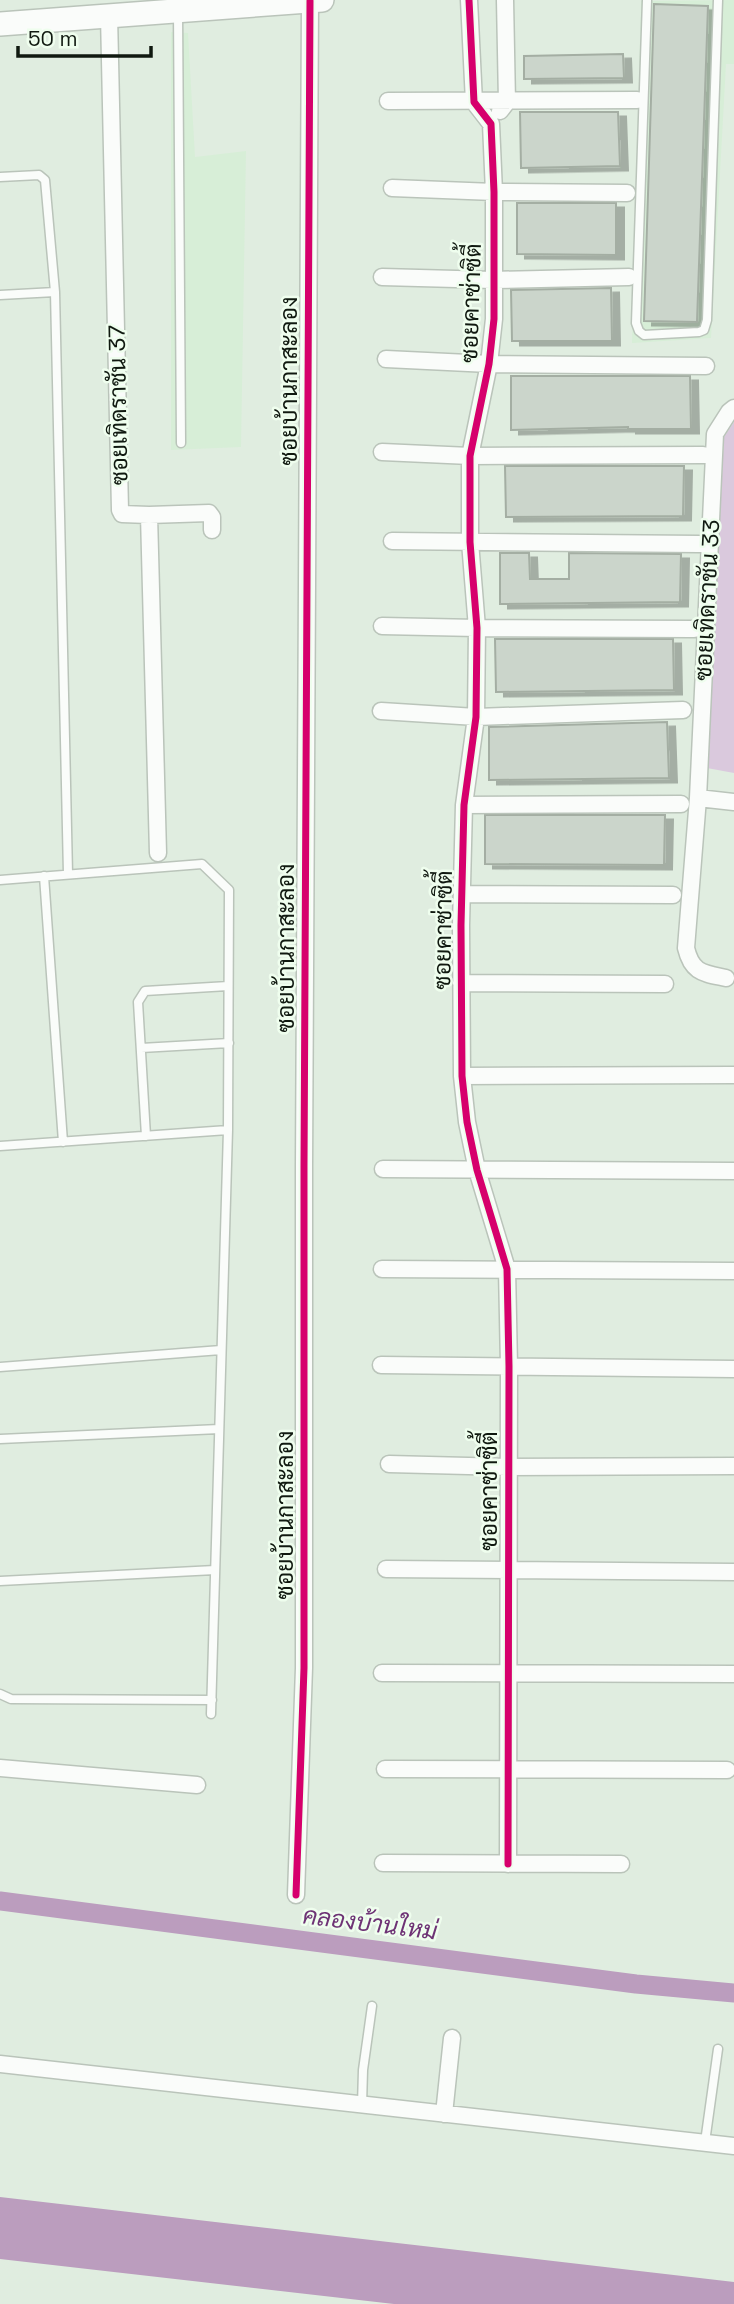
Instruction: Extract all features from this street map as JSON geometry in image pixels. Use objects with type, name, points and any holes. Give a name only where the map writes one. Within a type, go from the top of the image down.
[{"type":"street","points":[[469,0],[474,102],[491,124],[507,102],[505,0]]},
{"type":"street","points":[[0,24],[316,1]]},
{"type":"street","name":"ซอยบ้านกาสะลอง","points":[[296,1895],[304,1655],[304,1153],[316,1]]},
{"type":"street","name":"ซอยเทิดราชัน 37","points":[[110,15],[120,510],[122,514],[149,514],[158,853]]},
{"type":"street","points":[[388,101],[637,100]]},
{"type":"street","name":"ซอยคาซ่าซิตี้","points":[[491,124],[494,319],[489,364],[470,456],[470,542],[477,628],[476,717],[464,805],[461,983],[462,1076],[467,1122],[477,1170],[508,1269],[508,1864]]},
{"type":"street","points":[[392,188],[626,193]]},
{"type":"street","points":[[382,277],[493,280],[629,277]]},
{"type":"street","points":[[386,359],[489,364],[706,366]]},
{"type":"street","name":"ซอยเทิดราชัน 33","points":[[726,978],[695,968],[689,960],[686,948],[698,798],[715,434],[734,408]]},
{"type":"street","points":[[382,452],[470,456],[703,455]]},
{"type":"street","points":[[149,514],[209,513],[212,530]]},
{"type":"street","points":[[392,541],[699,544]]},
{"type":"street","points":[[382,626],[694,629]]},
{"type":"street","points":[[381,711],[476,717],[683,710]]},
{"type":"street","points":[[698,798],[734,802]]},
{"type":"street","points":[[464,805],[681,804]]},
{"type":"street","points":[[462,894],[673,895]]},
{"type":"street","points":[[461,983],[665,984]]},
{"type":"street","points":[[462,1076],[734,1075]]},
{"type":"street","points":[[383,1169],[734,1171]]},
{"type":"street","points":[[382,1269],[734,1271]]},
{"type":"street","points":[[381,1365],[734,1369]]},
{"type":"street","points":[[389,1464],[509,1467],[734,1466]]},
{"type":"street","points":[[386,1569],[734,1572]]},
{"type":"street","points":[[382,1673],[734,1674]]},
{"type":"street","points":[[0,1768],[197,1785]]},
{"type":"street","points":[[385,1769],[727,1770]]},
{"type":"street","points":[[383,1863],[621,1864]]},
{"type":"street","points":[[444,2114],[452,2038]]},
{"type":"street","points":[[0,2064],[734,2146]]},
{"type":"lane","points":[[647,0],[636,323],[644,335],[699,332],[704,330],[707,320],[718,0]]},
{"type":"lane","points":[[178,9],[181,443]]},
{"type":"lane","points":[[0,177],[39,175],[45,180],[55,292],[68,874]]},
{"type":"lane","points":[[0,295],[55,292]]},
{"type":"lane","points":[[0,880],[202,864],[229,890],[228,1130],[211,1714]]},
{"type":"lane","points":[[44,876],[63,1142]]},
{"type":"lane","points":[[146,1136],[138,1002],[145,991],[228,986]]},
{"type":"lane","points":[[141,1048],[229,1043]]},
{"type":"lane","points":[[0,1146],[228,1130]]},
{"type":"lane","points":[[0,1367],[221,1350]]},
{"type":"lane","points":[[0,1439],[219,1429]]},
{"type":"lane","points":[[0,1581],[215,1570]]},
{"type":"lane","points":[[0,1694],[11,1699],[212,1700]]},
{"type":"lane","points":[[362,2105],[363,2070],[373,2006]]},
{"type":"lane","points":[[705,2142],[718,2049]]},
{"type":"shaded area","points":[[734,0],[734,64],[726,64],[711,338],[632,343],[641,1]]},
{"type":"shaded area","points":[[171,32],[188,33],[195,157],[246,151],[241,447],[171,450]]},
{"type":"shaded area","points":[[734,422],[734,773],[707,768],[724,437]]},
{"type":"shaded area","points":[[0,2197],[734,2282],[734,2304],[394,2304],[0,2259]]},
{"type":"building","points":[[654,4],[708,6],[697,322],[644,321]]},
{"type":"building","points":[[623,54],[624,78],[524,79],[524,56]]},
{"type":"building","points":[[520,112],[618,112],[620,166],[521,168]]},
{"type":"building","points":[[517,203],[616,203],[616,255],[517,254]]},
{"type":"building","points":[[611,288],[612,341],[512,341],[511,290]]},
{"type":"building","points":[[511,376],[690,376],[691,429],[628,427],[511,430]]},
{"type":"building","points":[[505,466],[684,466],[683,516],[506,517]]},
{"type":"building","points":[[500,553],[529,553],[530,579],[569,579],[569,553],[681,554],[680,602],[500,604]]},
{"type":"building","points":[[495,639],[673,639],[674,690],[496,692]]},
{"type":"building","points":[[667,722],[669,778],[489,780],[489,727]]},
{"type":"building","points":[[485,815],[665,815],[664,865],[485,864]]},
{"type":"waterway","name":"คลองบ้านใหม่","points":[[0,1901],[636,1984],[734,1993]]},
{"type":"cycle path","points":[[469,0],[474,102],[491,124],[494,319],[489,364],[470,456],[470,542],[477,628],[476,717],[464,805],[461,925],[462,1076],[467,1122],[477,1170],[507,1269],[508,1864]]},
{"type":"cycle path","points":[[296,1895],[304,1668],[310,1]]}]
